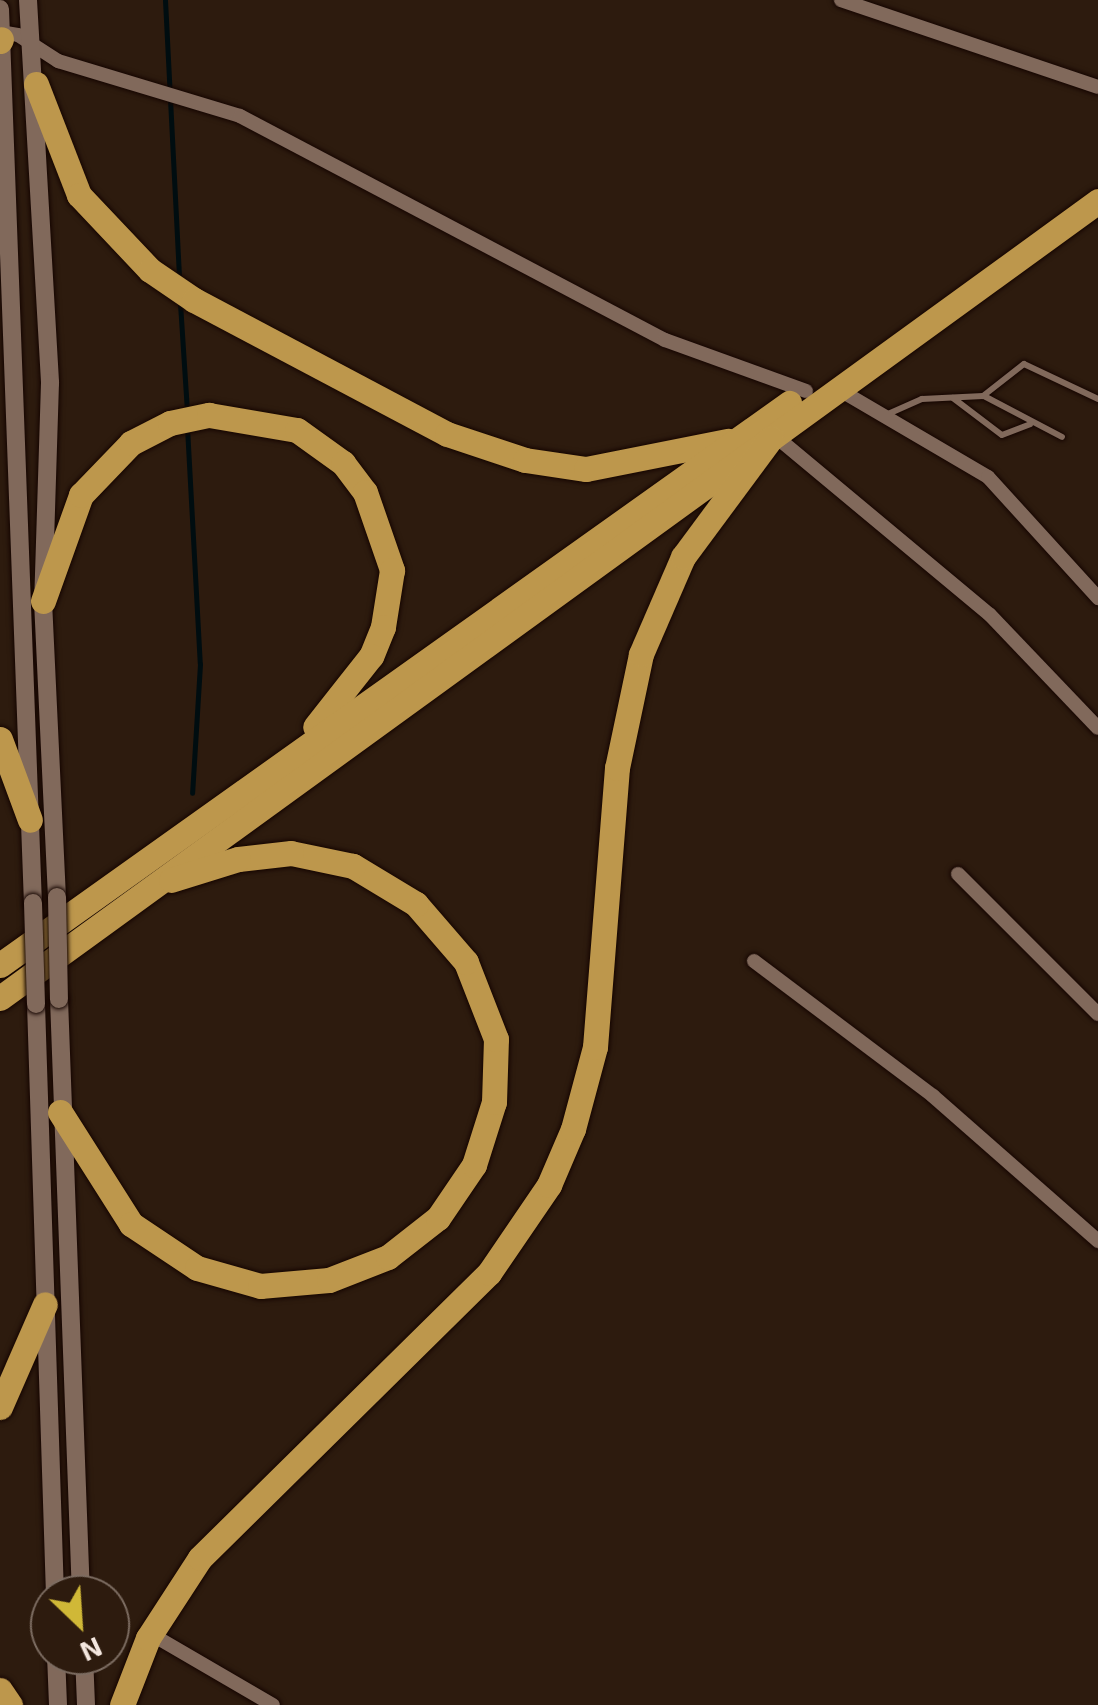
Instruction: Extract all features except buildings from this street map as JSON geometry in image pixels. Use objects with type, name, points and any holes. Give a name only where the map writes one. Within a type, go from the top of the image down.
[{"type":"highway","points":[[36,84],[65,168],[110,234],[171,286],[447,434],[525,460],[606,468],[738,440]]},
{"type":"highway","points":[[0,965],[1098,182]]},
{"type":"highway","points":[[0,998],[143,890],[1098,200]]},
{"type":"highway","points":[[43,601],[80,495],[112,458],[152,432],[189,418],[229,414],[297,430],[343,463],[377,517],[392,570],[383,627],[370,656],[289,757]]},
{"type":"highway","points":[[122,1705],[151,1634],[220,1533],[478,1286],[549,1184],[574,1129],[595,1047],[616,768],[640,654],[683,557],[773,437]]},
{"type":"highway","points":[[0,739],[30,820]]},
{"type":"highway","points":[[60,1112],[131,1224],[196,1268],[260,1286],[329,1280],[406,1246],[452,1202],[482,1146],[496,1081],[491,1019],[453,941],[397,889],[353,866],[291,853],[224,862],[143,890]]},
{"type":"highway","points":[[0,1407],[46,1304]]},
{"type":"highway","points":[[0,1690],[10,1705]]},
{"type":"main road","points":[[28,0],[36,84],[50,383],[43,601],[80,1575]]},
{"type":"main road","points":[[0,9],[53,1575]]},
{"type":"main road","points":[[57,1675],[58,1705]]},
{"type":"main road","points":[[85,1675],[86,1705]]},
{"type":"street","points":[[841,0],[1098,87]]},
{"type":"street","points":[[0,36],[31,44],[58,61],[202,100],[314,152],[665,340],[806,391]]},
{"type":"street","points":[[838,388],[945,447],[1005,492],[1098,598]]},
{"type":"street","points":[[773,437],[990,615],[1098,728]]},
{"type":"street","points":[[958,874],[1098,1014]]},
{"type":"street","points":[[754,961],[934,1096],[1098,1241]]},
{"type":"street","points":[[151,1634],[273,1705]]},
{"type":"lane","points":[[886,415],[922,399],[983,396],[1027,364],[1098,399]]},
{"type":"lane","points":[[983,396],[1030,424],[1062,437]]},
{"type":"lane","points":[[953,398],[1002,435],[1030,424]]},
{"type":"waterway","points":[[165,0],[179,277]]},
{"type":"waterway","points":[[180,303],[187,411]]},
{"type":"waterway","points":[[187,427],[200,664],[192,793]]}]
